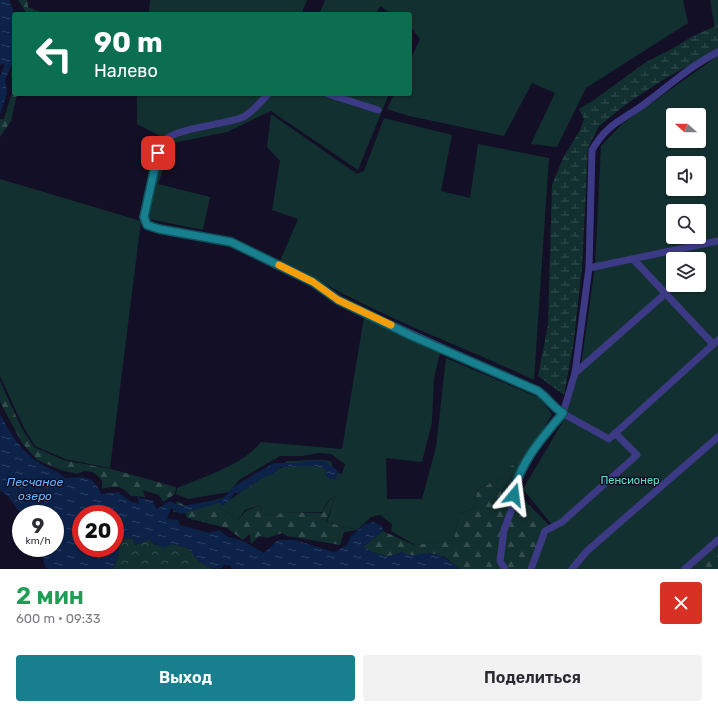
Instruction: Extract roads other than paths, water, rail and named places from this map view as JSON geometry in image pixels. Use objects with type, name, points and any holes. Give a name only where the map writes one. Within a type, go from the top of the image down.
[{"type":"lane","points":[[505,569],[500,561],[504,530],[513,506],[515,485],[538,442],[563,413],[575,373],[589,268],[592,150],[599,138],[610,126],[644,105],[684,73],[718,52]]},
{"type":"lane","points":[[266,96],[243,118],[181,132],[165,140],[158,153],[149,190],[148,208],[144,217],[147,225],[159,229],[231,242],[313,282],[338,300],[412,336],[538,391],[547,397],[555,409],[609,439],[716,342],[634,260]]},
{"type":"lane","points":[[334,96],[378,110]]},
{"type":"lane","points":[[589,268],[634,260],[718,241]]},
{"type":"lane","points":[[575,373],[666,293]]},
{"type":"lane","points":[[531,569],[545,531],[562,522],[637,455],[615,434]]},
{"type":"lane","points":[[572,569],[587,551],[718,437]]},
{"type":"lane","points":[[685,569],[718,540]]},
{"type":"water","points":[[0,0],[9,0],[14,12],[12,12],[12,64],[5,80],[7,93],[0,115],[0,76],[5,64],[0,65]]},
{"type":"water","name":"Песчаное озеро","points":[[0,414],[17,442],[28,454],[41,464],[65,478],[83,477],[91,480],[95,483],[101,494],[118,492],[130,501],[139,504],[137,497],[153,501],[156,509],[169,501],[182,506],[223,499],[233,487],[274,463],[296,463],[312,460],[325,461],[338,471],[336,480],[328,478],[324,468],[307,466],[280,467],[275,474],[264,477],[245,490],[234,493],[231,499],[223,506],[219,503],[181,514],[171,508],[167,519],[178,520],[180,525],[209,533],[219,530],[228,537],[243,541],[264,553],[278,540],[295,540],[334,552],[347,545],[351,536],[365,524],[374,522],[382,526],[383,531],[363,547],[382,556],[391,556],[402,552],[411,555],[430,553],[446,559],[460,569],[231,569],[231,566],[224,565],[220,569],[214,569],[201,563],[188,548],[172,544],[163,548],[149,540],[135,545],[133,539],[124,539],[124,505],[72,505],[72,557],[118,557],[113,569],[46,569],[43,557],[64,557],[64,505],[14,505],[4,493],[0,491]]},
{"type":"park label","name":"Пенсионер","points":[[630,480]]}]
